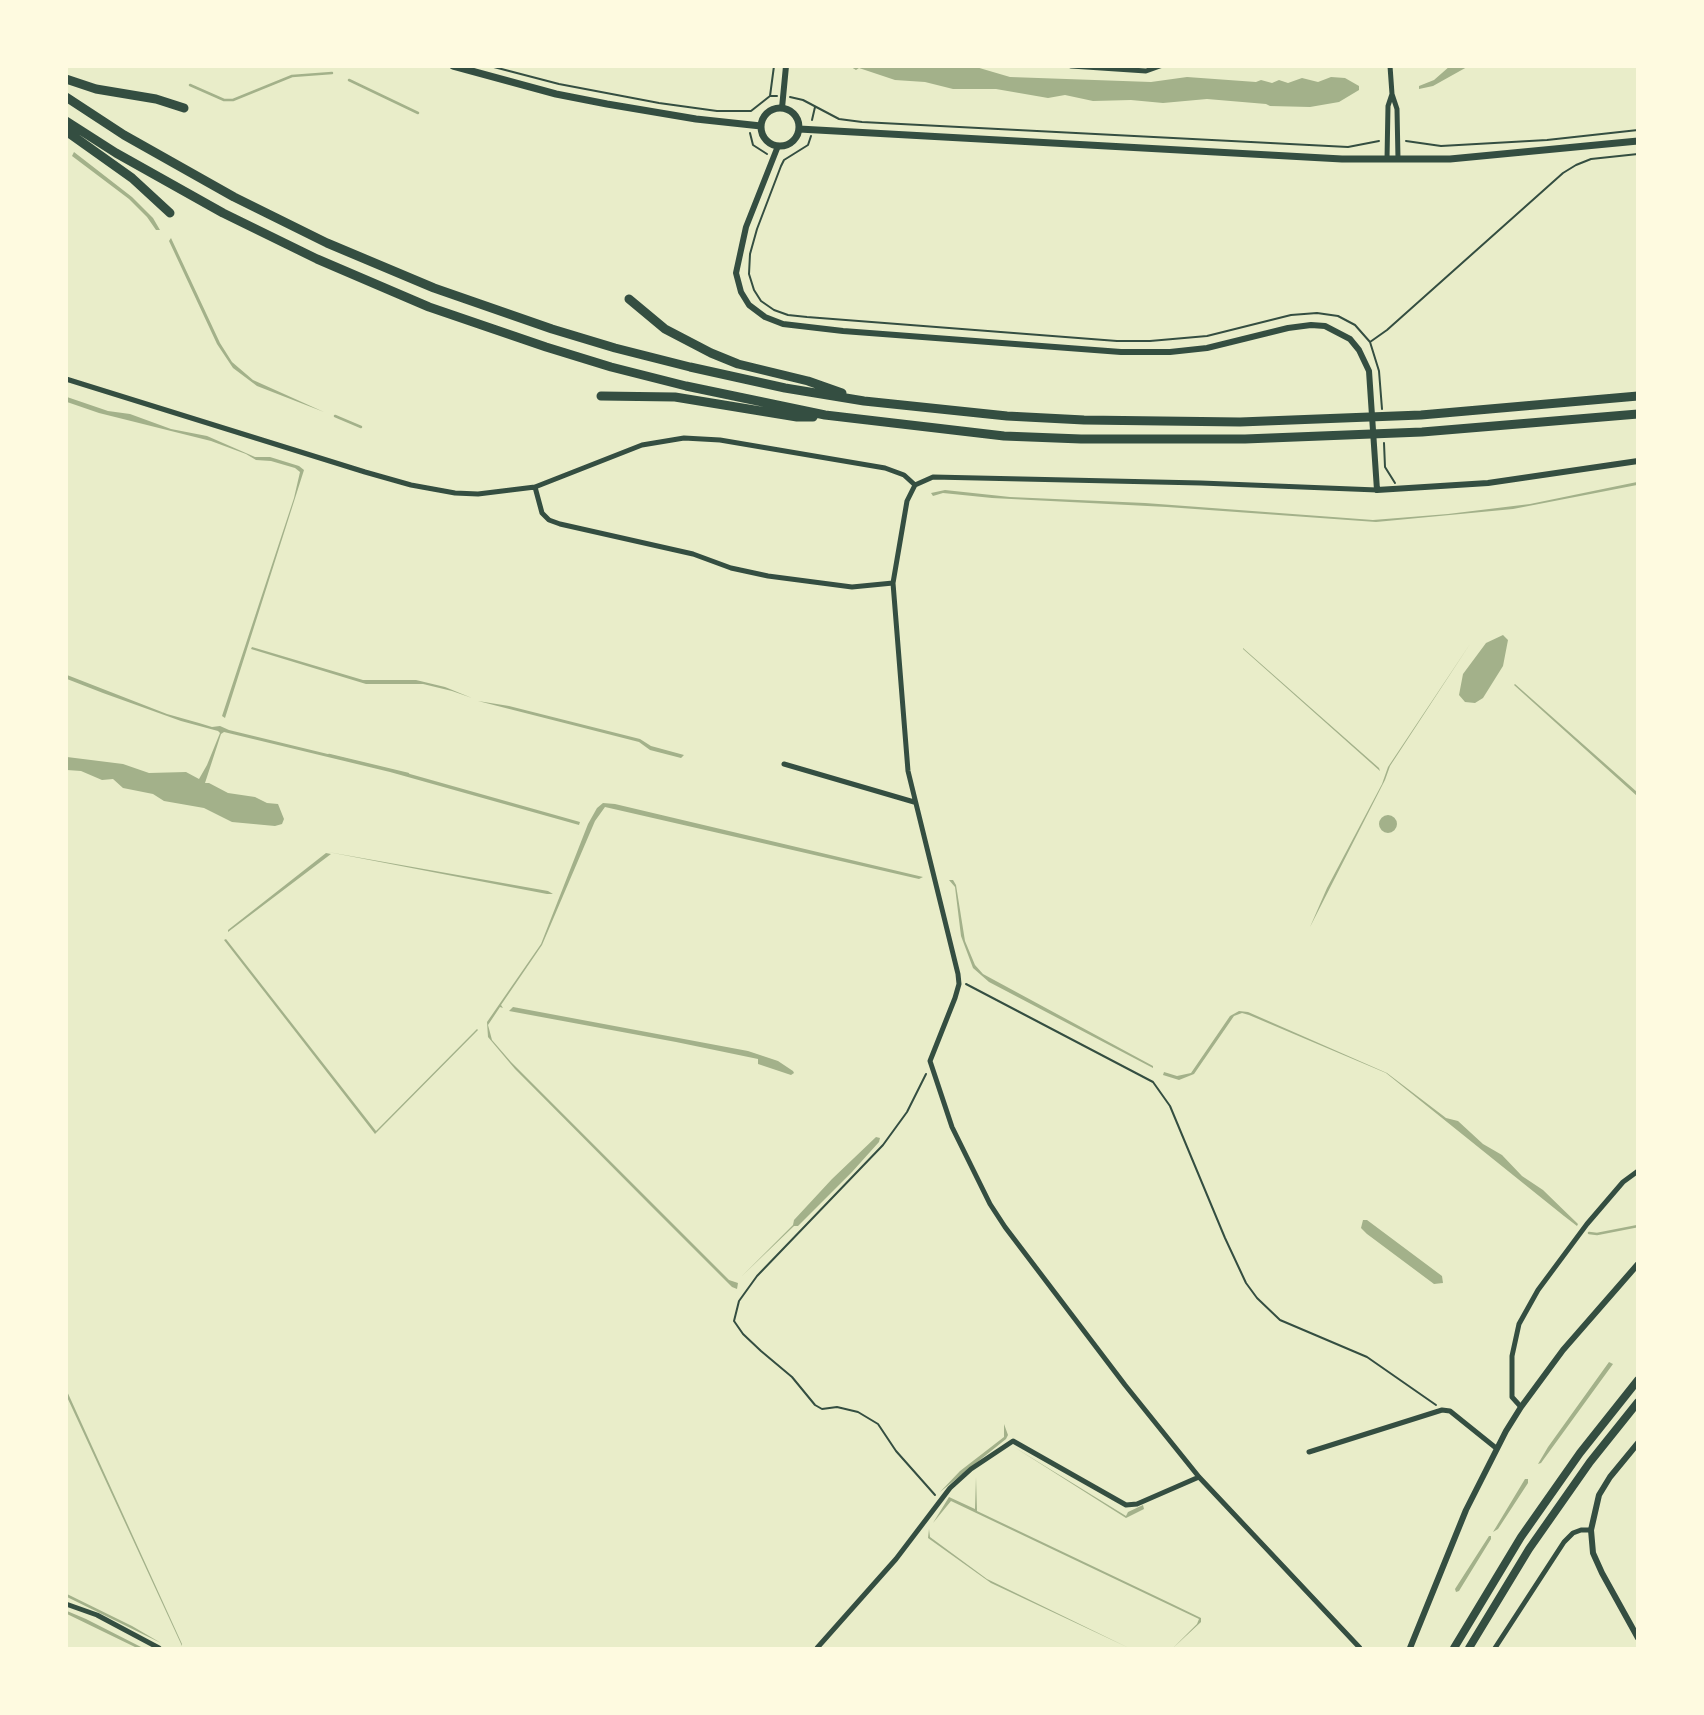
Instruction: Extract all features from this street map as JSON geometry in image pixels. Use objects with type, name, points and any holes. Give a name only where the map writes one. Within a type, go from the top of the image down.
[{"type":"highway","points":[[66,79],[96,89],[156,99],[184,108]]},
{"type":"highway","points":[[66,97],[124,135],[234,197],[327,243],[434,288],[552,329],[640,355],[771,385],[864,401],[1007,416],[1240,422],[1421,415],[1637,396]]},
{"type":"highway","points":[[66,121],[223,213],[317,259],[429,307],[611,367],[686,386],[825,415],[1004,436],[1245,439],[1422,432],[1637,414]]},
{"type":"highway","points":[[66,131],[132,178],[170,213]]},
{"type":"highway","points":[[629,299],[665,329],[711,354],[764,371],[808,381],[864,401]]},
{"type":"highway","points":[[601,396],[675,397],[797,417],[825,415]]},
{"type":"highway","points":[[1454,1648],[1495,1576],[1528,1527],[1580,1453],[1637,1380]]},
{"type":"highway","points":[[1469,1648],[1529,1549],[1590,1462],[1637,1402]]},
{"type":"main road","points":[[453,66],[556,94],[607,104],[696,120],[761,126]]},
{"type":"main road","points":[[782,108],[796,117],[799,129],[793,140],[778,146],[767,141],[761,126],[768,113],[782,108]]},
{"type":"main road","points":[[799,129],[1294,157],[1387,159],[1450,159],[1637,141]]},
{"type":"street","points":[[782,108],[786,66]]},
{"type":"street","points":[[1072,66],[1146,71],[1160,66]]},
{"type":"street","points":[[1390,66],[1392,94],[1397,105],[1398,159]]},
{"type":"street","points":[[1387,159],[1388,106],[1392,94]]},
{"type":"street","points":[[778,146],[746,227],[736,273],[741,292],[749,305],[765,317],[803,327],[1121,352],[1170,352],[1207,348],[1288,328],[1311,324],[1325,326],[1350,339],[1365,360],[1371,387],[1377,491]]},
{"type":"street","points":[[66,379],[411,485],[455,493],[478,494],[535,487],[642,445],[684,438],[720,440],[885,468],[904,475],[915,485]]},
{"type":"street","points":[[1360,1648],[1199,1476],[1125,1385],[1005,1227],[962,1149],[932,1070],[931,1053],[955,998],[958,984],[908,771],[893,583],[907,501],[915,485],[933,477],[1201,483],[1377,491],[1499,482],[1637,461]]},
{"type":"street","points":[[535,487],[542,513],[549,520],[571,527],[693,554],[731,568],[768,576],[852,587],[893,583]]},
{"type":"street","points":[[784,764],[914,802]]},
{"type":"street","points":[[1521,1408],[1512,1397],[1512,1369],[1515,1339],[1525,1312],[1587,1224],[1623,1182],[1637,1171]]},
{"type":"street","points":[[1410,1648],[1466,1510],[1496,1448],[1563,1350],[1637,1264]]},
{"type":"street","points":[[1309,1452],[1442,1410],[1450,1411],[1496,1448]]},
{"type":"street","points":[[817,1648],[896,1559],[940,1499],[971,1469],[1013,1441],[1126,1505],[1137,1504],[1199,1476]]},
{"type":"street","points":[[1637,1443],[1610,1477],[1599,1496],[1591,1530],[1593,1553],[1637,1638]]},
{"type":"street","points":[[1495,1648],[1564,1542],[1573,1533],[1591,1530]]},
{"type":"street","points":[[66,1604],[97,1615],[159,1648]]},
{"type":"path","points":[[490,66],[559,84],[717,111],[751,111],[770,96],[784,96],[799,98],[839,119],[886,124],[1348,147],[1370,141],[1387,141]]},
{"type":"path","points":[[770,96],[774,66]]},
{"type":"path","points":[[751,111],[750,138],[753,145],[760,151],[785,160],[757,229],[750,254],[749,274],[754,290],[761,301],[774,310],[788,315],[1117,341],[1207,336],[1291,316],[1317,313],[1338,316],[1354,325],[1370,342],[1376,357],[1380,386]]},
{"type":"path","points":[[1398,141],[1441,146],[1547,140],[1637,130]]},
{"type":"path","points":[[1370,342],[1569,169],[1591,159],[1637,154]]},
{"type":"path","points":[[1385,467],[1394,479],[1396,489]]},
{"type":"path","points":[[958,984],[969,984],[1153,1082],[1170,1106],[1230,1250],[1245,1283],[1257,1298],[1280,1320],[1367,1357],[1442,1410]]},
{"type":"path","points":[[932,1070],[926,1073],[908,1112],[883,1145],[757,1276],[739,1301],[734,1321],[743,1334],[792,1377],[815,1405],[822,1409],[837,1406],[858,1412],[878,1424],[896,1451],[940,1499]]},
{"type":"shaded area","points":[[1450,66],[1467,67],[1433,86],[1419,89],[1419,86],[1434,80]]},
{"type":"shaded area","points":[[851,67],[976,67],[1010,77],[1151,82],[1187,77],[1256,82],[1261,80],[1272,83],[1279,80],[1288,83],[1302,78],[1318,82],[1331,77],[1345,78],[1359,86],[1359,90],[1339,102],[1310,107],[1270,106],[1207,99],[1163,103],[1093,101],[1065,95],[1048,98],[996,89],[953,89],[925,82],[895,80]]},
{"type":"shaded area","points":[[74,152],[132,197],[153,218],[160,230],[156,230],[129,199],[72,156]]},
{"type":"shaded area","points":[[171,238],[220,343],[232,362],[253,380],[324,412],[257,386],[233,368],[217,344],[169,241]]},
{"type":"shaded area","points":[[67,397],[108,411],[130,414],[171,429],[207,436],[255,457],[270,457],[304,470],[225,718],[222,716],[294,498],[300,472],[271,461],[256,460],[211,441],[99,413],[67,402]]},
{"type":"shaded area","points":[[1637,482],[1637,485],[1513,509],[1376,522],[943,493],[933,496],[931,493],[945,490],[1010,497],[1145,503],[1373,520],[1530,504]]},
{"type":"shaded area","points":[[1503,635],[1508,640],[1503,666],[1483,698],[1475,703],[1465,702],[1459,695],[1463,674],[1486,643]]},
{"type":"shaded area","points":[[1470,644],[1390,766],[1310,927],[1388,767]]},
{"type":"shaded area","points":[[252,647],[363,680],[416,680],[445,687],[472,698],[423,684],[366,684],[251,649]]},
{"type":"shaded area","points":[[1243,649],[1379,768],[1380,771]]},
{"type":"shaded area","points":[[67,675],[167,714],[212,727],[220,726],[410,774],[580,822],[579,825],[390,772],[224,732],[221,734],[205,783],[228,793],[278,804],[284,819],[282,824],[275,826],[232,822],[204,808],[164,801],[153,794],[123,788],[113,779],[102,780],[81,771],[67,770],[67,757],[123,764],[149,773],[186,772],[199,779],[220,733],[103,693],[67,679]]},
{"type":"shaded area","points":[[1514,685],[1637,792],[1637,796]]},
{"type":"shaded area","points":[[478,701],[509,706],[640,739],[651,746],[684,755],[681,758],[650,750],[639,742]]},
{"type":"shaded area","points":[[603,803],[923,877],[919,879],[605,807],[595,821],[542,945],[501,1005],[503,1008],[500,1007],[488,1025],[492,1040],[511,1062],[729,1280],[738,1283],[737,1289],[515,1069],[488,1037],[487,1022],[541,944],[588,824]]},
{"type":"shaded area","points":[[1388,815],[1394,818],[1397,824],[1394,830],[1388,833],[1382,830],[1379,824],[1382,818]]},
{"type":"shaded area","points":[[328,852],[548,891],[553,894],[547,894]]},
{"type":"shaded area","points":[[326,853],[331,854],[228,932],[228,930]]},
{"type":"shaded area","points":[[949,880],[953,880],[956,885],[965,941],[975,965],[983,974],[1153,1068],[989,982],[973,968],[961,936],[955,887]]},
{"type":"shaded area","points":[[226,939],[376,1131],[478,1030],[375,1134],[224,940]]},
{"type":"shaded area","points":[[513,1007],[748,1051],[778,1061],[794,1073],[791,1075],[758,1064],[758,1059],[509,1011]]},
{"type":"shaded area","points":[[1239,1011],[1248,1012],[1387,1073],[1446,1118],[1458,1121],[1483,1144],[1502,1155],[1522,1176],[1543,1190],[1578,1224],[1577,1226],[1386,1073],[1249,1015],[1242,1013],[1234,1016],[1194,1074],[1179,1080],[1163,1075],[1164,1072],[1177,1076],[1191,1073],[1230,1016]]},
{"type":"shaded area","points":[[876,1137],[880,1138],[879,1142],[852,1172],[798,1226],[794,1226],[742,1276],[793,1225],[794,1220],[832,1179]]},
{"type":"shaded area","points":[[1363,1220],[1367,1220],[1442,1276],[1443,1283],[1434,1284],[1367,1234],[1361,1228]]},
{"type":"shaded area","points":[[1609,1362],[1613,1364],[1538,1464],[1548,1447]]},
{"type":"shaded area","points":[[66,1389],[182,1644],[182,1646],[67,1397]]},
{"type":"shaded area","points":[[1004,1424],[1008,1435],[1006,1439],[940,1492],[960,1471],[1004,1437]]},
{"type":"shaded area","points":[[1014,1447],[1126,1516],[1128,1512],[1143,1505],[1144,1509],[1126,1518]]},
{"type":"shaded area","points":[[976,1477],[977,1511],[1201,1618],[1201,1622],[1173,1648],[1199,1619],[951,1501],[933,1523],[949,1497],[975,1509]]},
{"type":"shaded area","points":[[1525,1479],[1528,1479],[1528,1483],[1498,1529],[1493,1532]]},
{"type":"shaded area","points":[[929,1529],[930,1537],[987,1579],[1129,1648],[991,1583],[928,1538]]},
{"type":"shaded area","points":[[1489,1536],[1491,1539],[1456,1592],[1455,1589]]},
{"type":"shaded area","points":[[67,1594],[132,1626],[161,1643],[67,1597]]},
{"type":"shaded area","points":[[67,1611],[143,1648],[137,1648],[67,1614]]},
{"type":"waterway","points":[[190,85],[224,100],[233,100],[292,76],[332,73]]},
{"type":"waterway","points":[[349,80],[418,113]]},
{"type":"waterway","points":[[335,416],[361,427]]},
{"type":"waterway","points":[[329,755],[408,774]]},
{"type":"waterway","points":[[1589,1233],[1597,1234],[1638,1226]]}]
